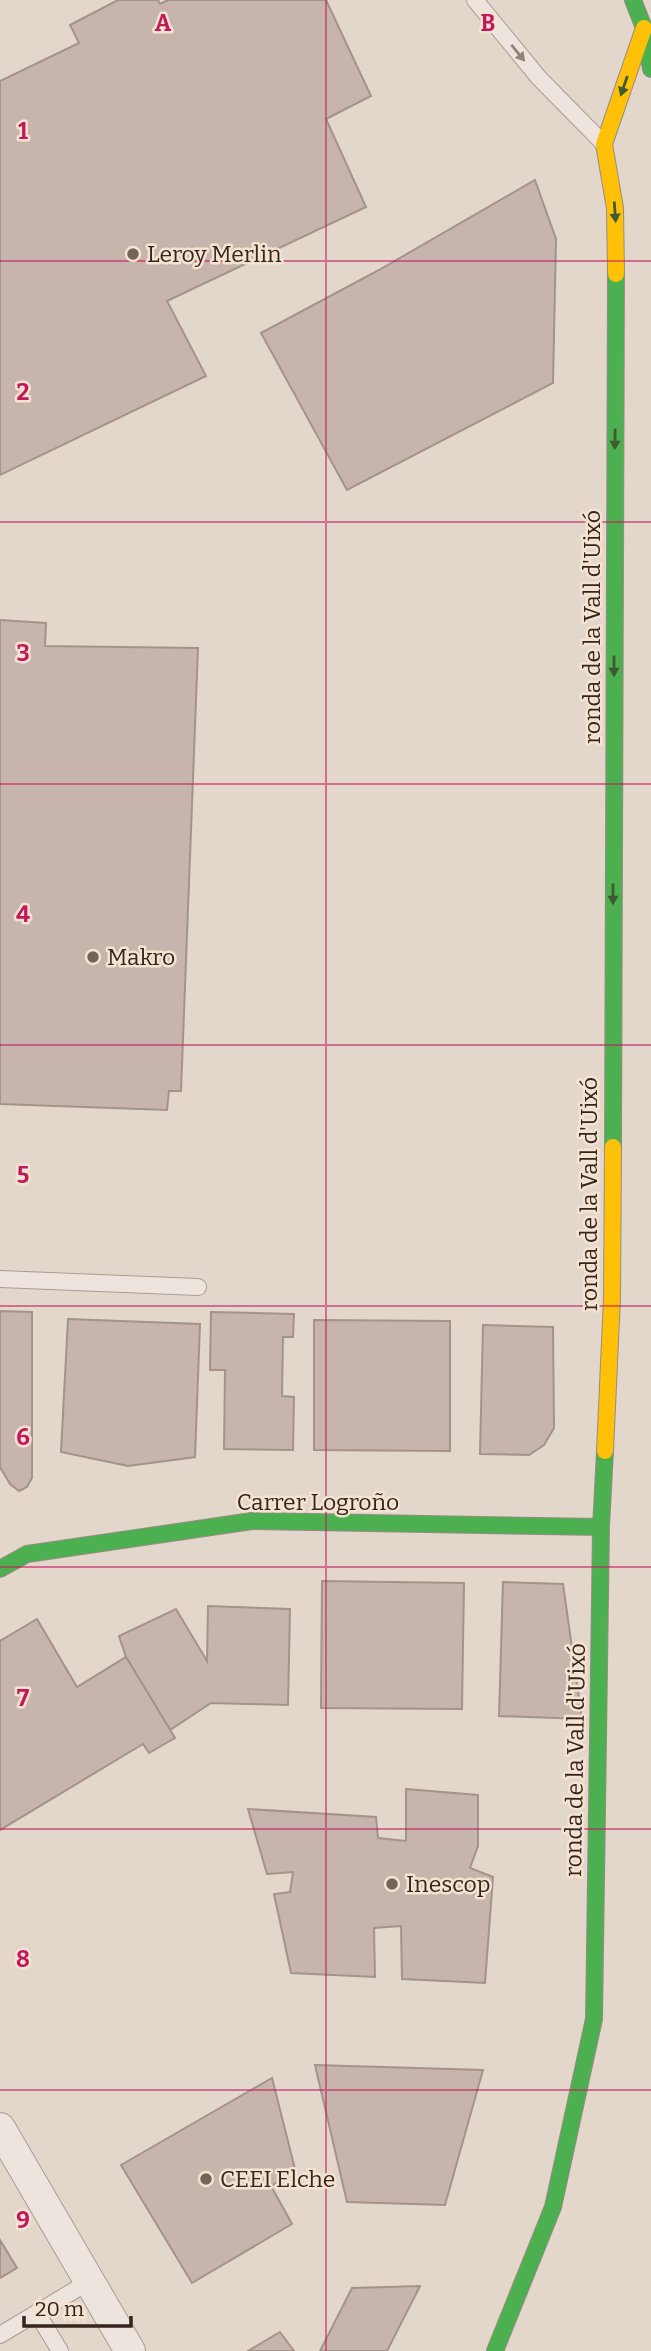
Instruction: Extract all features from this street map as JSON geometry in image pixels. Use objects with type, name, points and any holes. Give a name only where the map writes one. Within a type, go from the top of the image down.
[{"type":"street","points":[[633,0],[644,29],[651,69]]},
{"type":"street","name":"ronda de la Vall d'Uixó","points":[[495,2351],[553,2207],[594,2019],[601,1527],[612,1298],[617,315],[615,208],[604,144],[644,29]]},
{"type":"street","name":"Carrer Logroño","points":[[0,1569],[27,1554],[252,1521],[601,1527]]},
{"type":"street","points":[[0,2128],[130,2351]]},
{"type":"lane","points":[[475,0],[538,78],[604,144]]},
{"type":"lane","points":[[0,1279],[198,1287]]},
{"type":"lane","points":[[0,2335],[90,2281]]},
{"type":"lane","points":[[37,2313],[60,2351]]},
{"type":"building","name":"Leroy Merlin","points":[[118,0],[158,0],[160,4],[168,0],[326,0],[371,96],[326,119],[366,207],[167,301],[206,376],[0,475],[0,81],[79,43],[70,25]]},
{"type":"building","points":[[535,180],[556,239],[553,383],[347,490],[261,333],[379,270]]},
{"type":"building","name":"Makro","points":[[0,620],[46,623],[45,646],[198,648],[181,1091],[169,1091],[167,1110],[0,1104]]},
{"type":"building","points":[[0,1311],[32,1312],[32,1478],[27,1487],[19,1491],[10,1484],[0,1467]]},
{"type":"building","points":[[211,1312],[294,1314],[293,1337],[283,1337],[282,1396],[294,1397],[293,1450],[224,1449],[225,1370],[210,1370]]},
{"type":"building","points":[[68,1319],[200,1324],[195,1457],[128,1466],[61,1452]]},
{"type":"building","points":[[314,1320],[450,1321],[450,1451],[314,1450]]},
{"type":"building","points":[[483,1325],[553,1327],[554,1428],[544,1445],[529,1455],[480,1454]]},
{"type":"building","points":[[322,1581],[464,1583],[462,1709],[321,1708]]},
{"type":"building","points":[[503,1582],[563,1584],[582,1719],[499,1716]]},
{"type":"building","points":[[208,1606],[290,1609],[288,1705],[211,1703],[170,1730],[126,1657],[119,1636],[176,1609],[207,1661]]},
{"type":"building","points":[[37,1619],[77,1687],[126,1657],[175,1738],[149,1753],[143,1744],[0,1830],[0,1641]]},
{"type":"building","name":"Inescop","points":[[406,1789],[478,1795],[478,1846],[470,1868],[493,1877],[485,1983],[402,1979],[401,1926],[374,1928],[375,1977],[291,1973],[274,1894],[290,1892],[293,1872],[267,1874],[248,1809],[376,1817],[378,1838],[406,1841]]},
{"type":"building","name":"CEEI Elche","points":[[315,2065],[483,2070],[445,2205],[347,2202]]},
{"type":"building","name":"CEEI Elche","points":[[272,2078],[296,2173],[271,2186],[292,2224],[192,2283],[121,2165]]},
{"type":"building","points":[[0,2240],[17,2268],[0,2278]]},
{"type":"building","points":[[420,2286],[387,2351],[320,2351],[352,2288]]},
{"type":"building","points":[[280,2332],[294,2351],[248,2351]]},
{"type":"traffic: fast","points":[[633,0],[644,28],[651,69]]},
{"type":"traffic: fast","points":[[613,1147],[616,274]]},
{"type":"traffic: fast","points":[[495,2351],[553,2207],[594,2019],[601,1527],[605,1451]]},
{"type":"traffic: fast","points":[[0,1569],[27,1554],[252,1521],[601,1527]]},
{"type":"traffic: slow","points":[[616,274],[615,208],[604,144],[644,28]]},
{"type":"traffic: slow","points":[[605,1451],[612,1298],[613,1147]]},
{"type":"place","name":"Leroy Merlin","points":[[133,254]]},
{"type":"place","name":"Makro","points":[[93,957]]},
{"type":"place","name":"Inescop","points":[[392,1884]]},
{"type":"place","name":"CEEI Elche","points":[[206,2179]]}]
